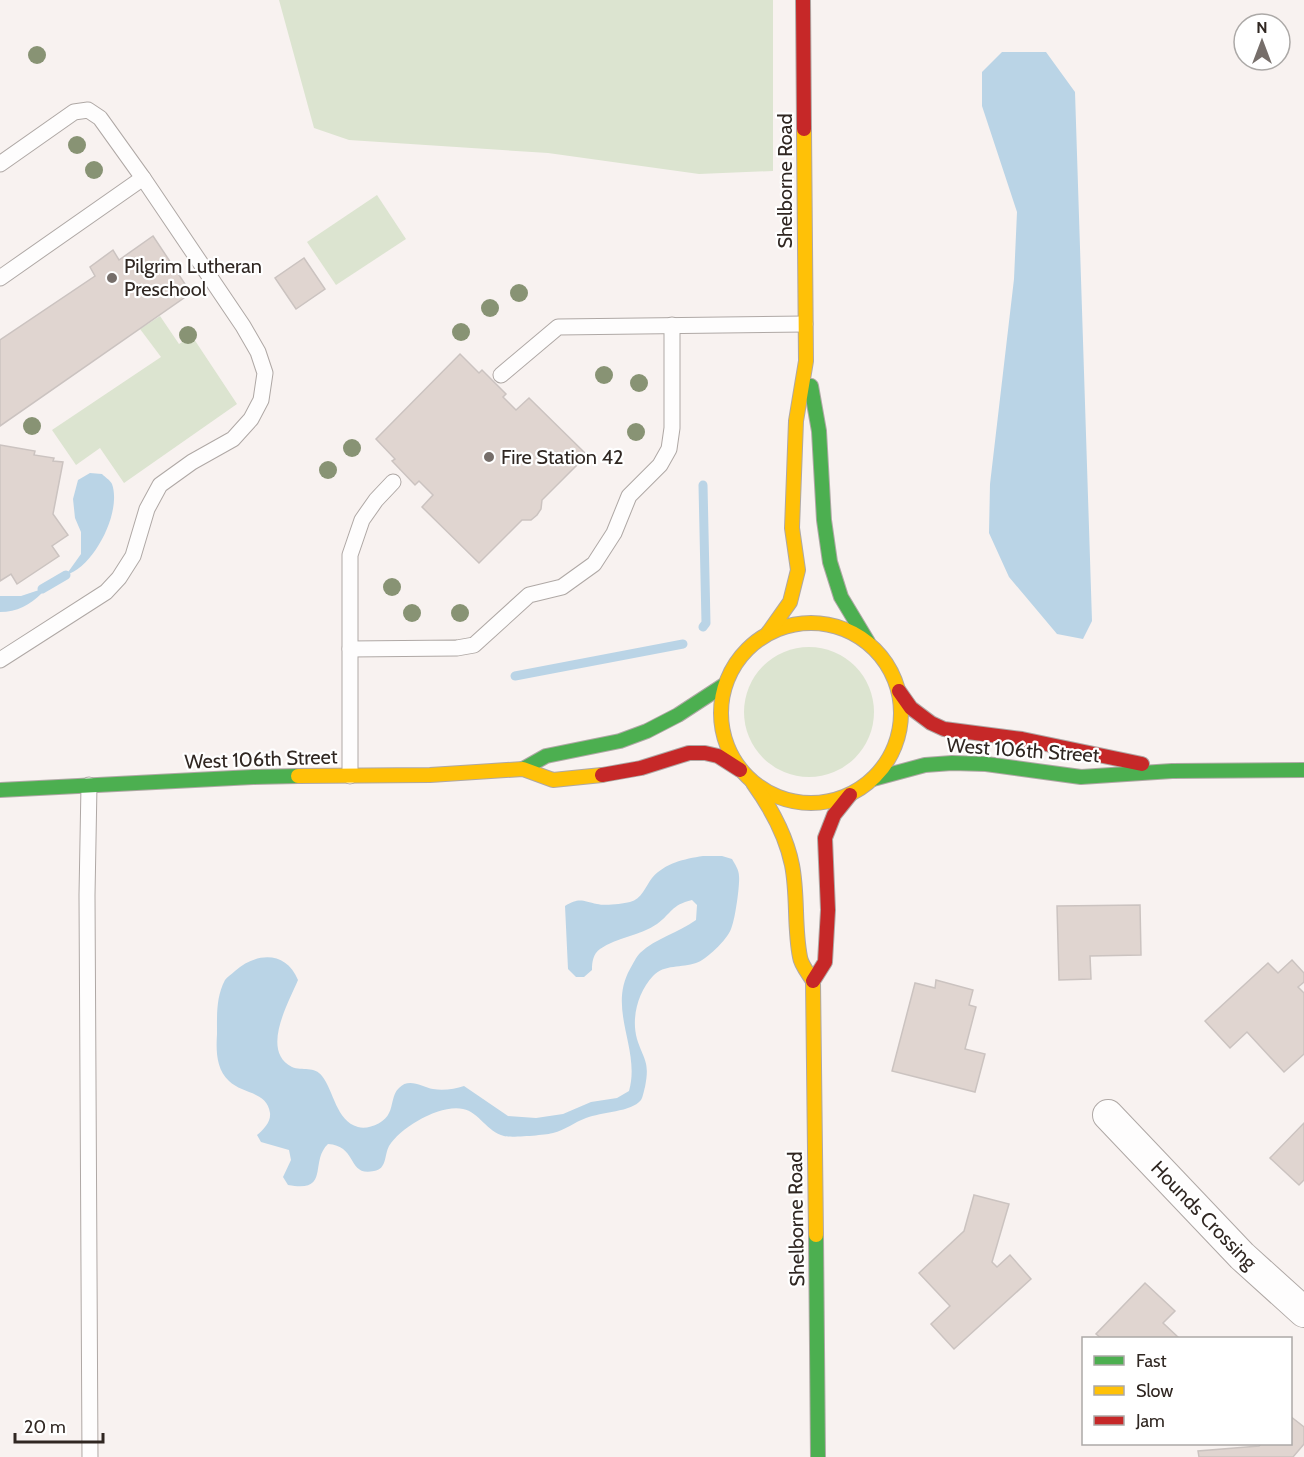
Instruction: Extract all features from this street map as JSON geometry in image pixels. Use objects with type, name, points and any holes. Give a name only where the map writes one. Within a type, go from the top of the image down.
[{"type":"street","name":"Shelborne Road","points":[[803,0],[806,361],[817,412],[825,532],[829,557],[841,597],[868,642]]},
{"type":"street","name":"Shelborne Road","points":[[768,633],[783,614],[795,588],[798,570],[792,528],[796,420],[806,361]]},
{"type":"street","points":[[819,623],[845,629],[868,642],[887,664],[899,691],[901,723],[892,754],[873,779],[850,795],[834,801],[800,802],[775,796],[753,783],[740,770],[721,730],[720,715],[724,685],[741,655],[768,633],[793,624],[819,623]]},
{"type":"street","name":"West 106th Street","points":[[523,770],[546,756],[620,741],[647,731],[678,715],[724,685]]},
{"type":"street","name":"West 106th Street","points":[[899,691],[911,708],[931,723],[944,729],[1022,739],[1093,752],[1172,771]]},
{"type":"street","name":"West 106th Street","points":[[0,790],[253,777],[430,775],[523,770],[552,780],[587,778],[641,768],[689,753],[718,756],[740,770]]},
{"type":"street","name":"West 106th Street","points":[[873,779],[916,767],[946,763],[986,764],[1081,777],[1172,771],[1304,770]]},
{"type":"street","name":"Shelborne Road","points":[[753,783],[770,806],[786,843],[795,889],[800,959],[813,981],[818,1457]]},
{"type":"street","name":"Shelborne Road","points":[[813,981],[825,962],[828,910],[825,838],[834,815],[850,795]]},
{"type":"street","name":"Hounds Crossing","points":[[1108,1115],[1242,1256],[1304,1312]]},
{"type":"lane","points":[[0,164],[74,112],[88,111],[99,118],[143,177],[243,326],[258,351],[265,373],[261,400],[250,419],[233,439],[192,462],[160,485],[147,509],[132,556],[119,578],[106,592],[0,660]]},
{"type":"lane","points":[[0,278],[143,177]]},
{"type":"lane","points":[[501,375],[558,327],[805,324]]},
{"type":"lane","points":[[350,649],[457,648],[474,645],[529,595],[562,587],[594,564],[614,533],[629,496],[660,465],[669,449],[672,428],[672,325]]},
{"type":"lane","points":[[350,776],[350,555],[362,520],[393,482]]},
{"type":"lane","points":[[89,785],[87,895],[90,1457]]},
{"type":"green space","points":[[279,0],[773,0],[773,171],[699,174],[548,153],[349,140],[314,128]]},
{"type":"green space","points":[[377,195],[406,239],[336,285],[307,242]]},
{"type":"green space","points":[[160,316],[179,344],[192,336],[237,404],[124,483],[100,448],[76,465],[52,430],[161,357],[140,329]]},
{"type":"green space","points":[[809,647],[834,652],[855,666],[869,687],[874,712],[869,737],[855,758],[834,772],[809,777],[784,772],[763,758],[749,737],[744,712],[749,687],[763,666],[784,652]]},
{"type":"water","points":[[1002,52],[1046,52],[1075,92],[1092,621],[1083,639],[1057,634],[1009,577],[989,533],[990,484],[1014,279],[1017,212],[982,106],[982,72]]},
{"type":"water","points":[[90,473],[102,474],[112,484],[113,509],[103,537],[95,550],[76,570],[66,575],[81,554],[81,532],[75,518],[73,499],[78,480]]},
{"type":"water","points":[[42,589],[42,593],[28,604],[12,611],[0,612],[0,596],[21,596]]},
{"type":"water","points":[[703,856],[722,856],[732,859],[738,869],[739,887],[733,925],[725,939],[705,958],[691,965],[657,972],[643,990],[635,1014],[635,1031],[646,1062],[647,1072],[642,1097],[637,1104],[586,1118],[553,1133],[508,1137],[493,1131],[469,1111],[454,1108],[443,1110],[422,1118],[402,1132],[389,1146],[383,1165],[378,1170],[366,1172],[360,1170],[344,1150],[328,1144],[320,1159],[315,1180],[301,1186],[288,1185],[283,1177],[291,1160],[289,1150],[261,1142],[257,1135],[268,1122],[270,1113],[268,1106],[259,1097],[229,1081],[219,1065],[217,1013],[219,1000],[225,980],[235,971],[252,960],[270,958],[279,959],[293,971],[298,980],[280,1026],[277,1038],[278,1050],[283,1060],[292,1067],[316,1071],[322,1076],[340,1112],[351,1124],[362,1128],[380,1123],[387,1117],[397,1091],[407,1083],[437,1090],[464,1086],[508,1116],[536,1118],[563,1114],[591,1102],[617,1098],[629,1091],[632,1075],[623,1015],[624,984],[640,953],[653,943],[696,920],[697,905],[692,900],[680,904],[650,928],[600,949],[593,958],[592,970],[584,977],[576,977],[568,969],[565,906],[578,901],[604,905],[630,902],[640,895],[657,873],[669,865]]},
{"type":"building","points":[[153,236],[191,293],[0,426],[0,340],[95,276],[90,267],[113,250],[119,260]]},
{"type":"building","points":[[304,258],[325,289],[296,309],[275,278]]},
{"type":"building","name":"Fire Station 42","points":[[460,354],[479,373],[482,370],[506,394],[503,397],[516,410],[529,398],[587,455],[542,500],[541,509],[537,515],[531,520],[522,520],[479,563],[422,507],[433,495],[419,481],[415,485],[392,461],[395,459],[376,439]]},
{"type":"building","points":[[0,445],[35,451],[34,455],[63,462],[53,514],[68,535],[52,546],[59,556],[17,584],[11,574],[0,581]]},
{"type":"building","points":[[1140,905],[1141,955],[1090,956],[1091,979],[1059,980],[1057,906]]},
{"type":"building","points":[[1292,960],[1304,973],[1304,982],[1298,987],[1304,993],[1304,1054],[1284,1072],[1247,1032],[1230,1048],[1205,1021],[1268,963],[1278,973]]},
{"type":"building","points":[[936,980],[973,990],[969,1005],[976,1007],[965,1049],[985,1054],[975,1092],[892,1071],[915,983],[935,988]]},
{"type":"building","points":[[1304,1123],[1304,1180],[1299,1185],[1270,1158]]},
{"type":"building","points":[[974,1195],[1009,1204],[992,1262],[997,1267],[1010,1255],[1031,1279],[954,1349],[931,1324],[950,1306],[919,1273],[964,1231]]},
{"type":"building","points":[[1145,1283],[1175,1311],[1163,1323],[1178,1337],[1100,1337],[1096,1334]]},
{"type":"building","points":[[1292,1418],[1304,1427],[1304,1444],[1293,1457],[1199,1457],[1198,1451],[1292,1445]]},
{"type":"waterway","points":[[703,485],[706,623],[703,627]]},
{"type":"waterway","points":[[42,589],[66,575]]},
{"type":"waterway","points":[[515,676],[683,644]]},
{"type":"traffic: fast","points":[[811,386],[819,431],[824,520],[830,562],[841,597],[868,642]]},
{"type":"traffic: fast","points":[[523,769],[546,756],[620,741],[647,731],[678,715],[724,685]]},
{"type":"traffic: fast","points":[[873,779],[925,765],[952,763],[986,764],[1081,777],[1172,771],[1304,770]]},
{"type":"traffic: fast","points":[[0,790],[298,776]]},
{"type":"traffic: fast","points":[[816,1235],[818,1457]]},
{"type":"traffic: slow","points":[[768,633],[790,602],[798,570],[792,528],[796,421],[806,361],[804,129]]},
{"type":"traffic: slow","points":[[811,623],[829,624],[846,629],[875,649],[895,678],[900,695],[901,713],[900,731],[895,748],[875,777],[846,797],[829,802],[811,803],[793,802],[776,797],[747,777],[727,748],[722,731],[721,713],[722,695],[727,678],[747,649],[776,629],[793,624],[811,623]]},
{"type":"traffic: slow","points":[[298,776],[430,775],[523,769],[553,780],[602,775]]},
{"type":"traffic: slow","points":[[753,783],[766,802],[786,843],[794,876],[800,957],[813,981],[816,1235]]},
{"type":"traffic: jam","points":[[803,0],[804,129]]},
{"type":"traffic: jam","points":[[899,691],[911,708],[931,723],[944,729],[1022,739],[1142,764]]},
{"type":"traffic: jam","points":[[602,775],[641,768],[689,753],[718,756],[740,770]]},
{"type":"traffic: jam","points":[[813,981],[825,962],[828,910],[825,838],[834,815],[850,795]]},
{"type":"place","name":"Pilgrim Lutheran Preschool","points":[[112,278]]},
{"type":"place","name":"Fire Station 42","points":[[489,457]]}]
